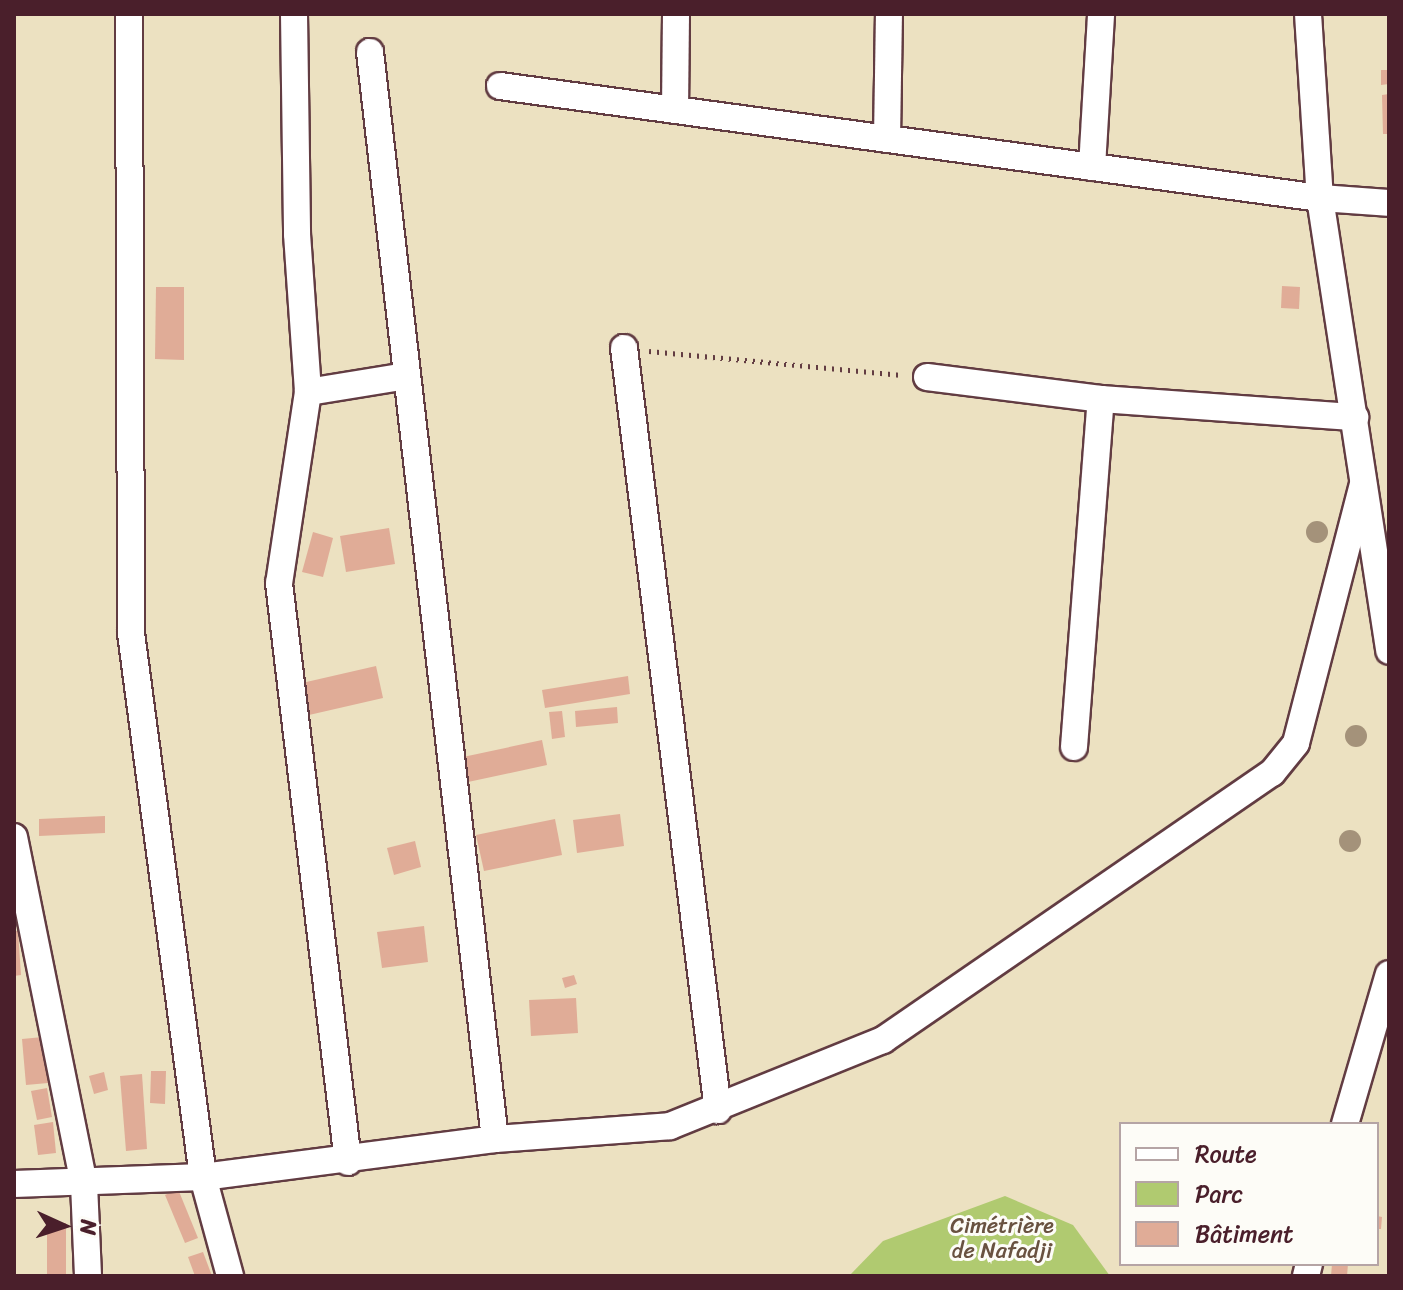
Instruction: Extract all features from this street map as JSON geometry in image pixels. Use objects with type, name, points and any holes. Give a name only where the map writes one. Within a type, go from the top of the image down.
[{"type":"street","points":[[129,14],[131,633],[203,1177],[230,1276]]},
{"type":"street","points":[[294,14],[297,234],[308,392],[279,583],[348,1162]]},
{"type":"street","points":[[675,110],[676,14]]},
{"type":"street","points":[[887,139],[889,14]]},
{"type":"street","points":[[1092,167],[1101,14]]},
{"type":"street","points":[[1308,14],[1320,198],[1389,651]]},
{"type":"street","points":[[370,52],[495,1139]]},
{"type":"street","points":[[500,86],[1320,198],[1389,203]]},
{"type":"street","points":[[624,348],[718,1110]]},
{"type":"street","points":[[308,392],[407,376]]},
{"type":"street","points":[[927,377],[1101,399],[1355,417]]},
{"type":"street","points":[[1074,747],[1101,399]]},
{"type":"street","points":[[14,1184],[84,1184],[203,1177],[348,1162],[495,1139],[670,1126],[718,1110],[883,1040],[1272,773],[1296,743],[1363,484]]},
{"type":"street","points":[[14,837],[84,1184],[88,1276]]},
{"type":"street","points":[[1345,1122],[1365,1042],[1389,974]]},
{"type":"street","points":[[1365,1042],[1389,1026]]},
{"type":"path","points":[[624,348],[927,377]]},
{"type":"green space","name":"Cimétrière de Nafadji","points":[[1005,1196],[1073,1225],[1110,1276],[849,1276],[883,1241]]},
{"type":"building","points":[[1381,70],[1389,70],[1389,84],[1381,85]]},
{"type":"building","points":[[1389,94],[1389,134],[1383,134],[1382,95]]},
{"type":"building","points":[[1282,286],[1300,287],[1299,309],[1281,308]]},
{"type":"building","points":[[156,287],[184,287],[184,360],[155,359]]},
{"type":"building","points":[[389,528],[395,564],[346,572],[340,536]]},
{"type":"building","points":[[313,532],[333,538],[323,577],[302,572]]},
{"type":"building","points":[[376,666],[383,698],[309,715],[302,683]]},
{"type":"building","points":[[628,676],[630,694],[545,708],[542,690]]},
{"type":"building","points":[[617,707],[618,723],[576,727],[575,711]]},
{"type":"building","points":[[562,711],[565,737],[552,739],[549,712]]},
{"type":"building","points":[[542,740],[547,765],[468,782],[463,757]]},
{"type":"building","points":[[620,814],[624,846],[577,853],[573,820]]},
{"type":"building","points":[[105,816],[105,833],[39,836],[39,819]]},
{"type":"building","points":[[555,819],[562,855],[484,871],[476,835]]},
{"type":"building","points":[[415,841],[421,867],[394,875],[387,848]]},
{"type":"building","points":[[424,926],[428,962],[382,968],[377,932]]},
{"type":"building","points":[[14,931],[18,931],[21,975],[14,976]]},
{"type":"building","points":[[574,975],[577,984],[565,988],[562,978]]},
{"type":"building","points":[[576,998],[578,1033],[531,1036],[529,1000]]},
{"type":"building","points":[[43,1037],[48,1083],[26,1085],[22,1039]]},
{"type":"building","points":[[151,1071],[166,1071],[165,1104],[150,1103]]},
{"type":"building","points":[[104,1072],[108,1090],[94,1094],[89,1076]]},
{"type":"building","points":[[142,1074],[147,1149],[126,1151],[120,1076]]},
{"type":"building","points":[[47,1088],[52,1117],[37,1120],[31,1091]]},
{"type":"building","points":[[53,1122],[56,1153],[38,1155],[34,1125]]},
{"type":"building","points":[[178,1189],[198,1238],[185,1243],[165,1195]]},
{"type":"building","points":[[47,1223],[66,1223],[66,1276],[47,1276]]},
{"type":"building","points":[[203,1252],[212,1276],[195,1276],[188,1257]]},
{"type":"building","points":[[1332,1266],[1348,1266],[1347,1276],[1331,1276]]}]
